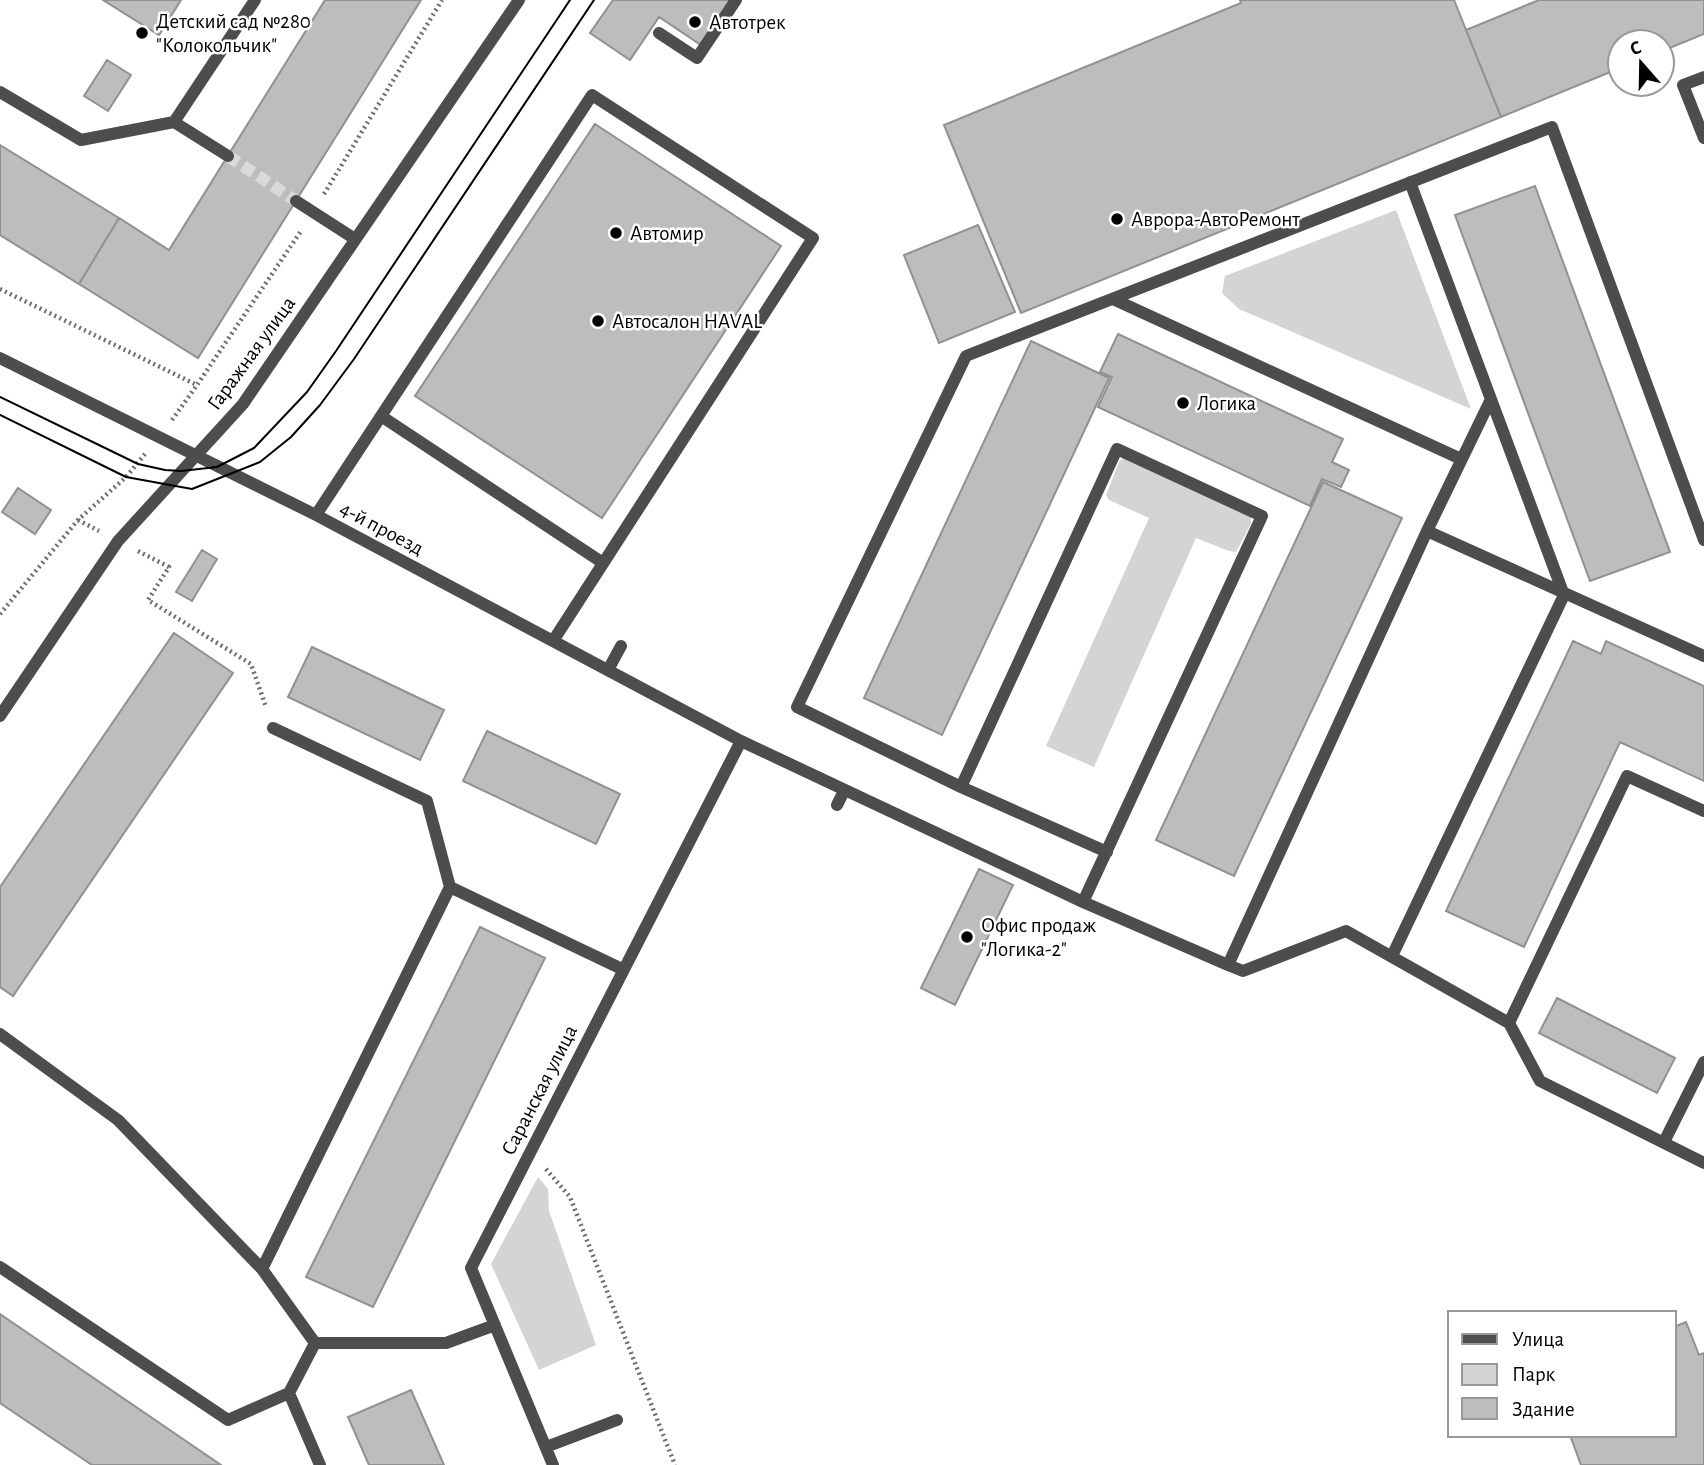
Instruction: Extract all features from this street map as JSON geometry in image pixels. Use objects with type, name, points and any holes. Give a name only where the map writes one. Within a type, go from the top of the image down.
[{"type":"street","points":[[174,122],[255,0]]},
{"type":"street","name":"Гаражная улица","points":[[0,716],[118,541],[243,404],[519,0]]},
{"type":"street","points":[[659,33],[697,58],[736,0]]},
{"type":"street","points":[[1704,77],[1683,85],[1704,138]]},
{"type":"street","points":[[0,92],[81,140],[174,122],[228,156]]},
{"type":"street","points":[[316,515],[593,95],[813,239],[553,641]]},
{"type":"street","points":[[1107,852],[961,787],[796,708],[966,356],[1552,127],[1704,540]]},
{"type":"street","points":[[1392,956],[1564,595],[1410,182]]},
{"type":"street","points":[[296,201],[355,239]]},
{"type":"street","points":[[1113,299],[1461,458]]},
{"type":"street","name":"4-й проезд","points":[[0,358],[316,515],[741,741],[1083,902],[1228,965]]},
{"type":"street","points":[[1491,399],[1427,531],[1228,965],[1243,971],[1346,931],[1509,1023],[1540,1081],[1704,1163]]},
{"type":"street","points":[[381,416],[603,563]]},
{"type":"street","points":[[961,787],[1117,449],[1262,516],[1083,902]]},
{"type":"street","points":[[1427,531],[1704,656]]},
{"type":"street","points":[[608,670],[621,646]]},
{"type":"street","points":[[262,1269],[450,887],[427,802],[273,728]]},
{"type":"street","name":"Саранская улица","points":[[553,1465],[471,1268],[741,741]]},
{"type":"street","points":[[1509,1023],[1627,776],[1704,811]]},
{"type":"street","points":[[837,806],[844,791]]},
{"type":"street","points":[[450,887],[622,969]]},
{"type":"street","points":[[0,1034],[118,1120],[262,1269],[315,1343]]},
{"type":"street","points":[[1664,1142],[1704,1062]]},
{"type":"street","points":[[0,1267],[228,1420],[289,1393],[315,1343]]},
{"type":"street","points":[[315,1343],[446,1343],[495,1325]]},
{"type":"street","points":[[289,1393],[320,1465]]},
{"type":"street","points":[[546,1447],[617,1420]]},
{"type":"path","points":[[0,289],[198,385],[313,212],[442,0]]},
{"type":"path","points":[[0,614],[78,520],[169,567],[148,600],[251,664],[273,728]]},
{"type":"path","points":[[531,1150],[570,1197],[676,1465]]},
{"type":"green space","points":[[1396,210],[1471,409],[1239,309],[1222,293],[1225,276]]},
{"type":"green space","points":[[1124,457],[1251,516],[1251,524],[1236,552],[1196,538],[1094,767],[1046,746],[1149,518],[1109,500],[1106,495],[1119,462]]},
{"type":"green space","points":[[538,1177],[548,1189],[549,1211],[596,1345],[539,1370],[491,1264]]},
{"type":"building","points":[[103,0],[181,0],[159,35]]},
{"type":"building","points":[[325,0],[421,0],[198,358],[79,284],[119,218],[169,250]]},
{"type":"building","points":[[613,0],[732,0],[701,45],[659,17],[630,60],[590,33]]},
{"type":"building","name":"Аврора-АвтоРемонт","points":[[1240,0],[1454,0],[1501,117],[1021,313],[944,125],[1241,3]]},
{"type":"building","points":[[1539,0],[1704,0],[1704,34],[1676,45],[1676,28],[1606,28],[1606,74],[1501,117],[1466,30]]},
{"type":"building","points":[[107,60],[131,75],[108,111],[84,96]]},
{"type":"building","name":"Автосалон HAVAL","points":[[595,124],[781,246],[602,518],[415,396]]},
{"type":"building","points":[[0,145],[119,218],[79,284],[0,235]]},
{"type":"building","points":[[1535,186],[1670,552],[1590,581],[1455,215]]},
{"type":"building","points":[[978,225],[1015,312],[939,343],[904,255]]},
{"type":"building","points":[[1118,334],[1343,439],[1332,462],[1349,470],[1341,487],[1322,479],[1310,506],[1098,407],[1112,377],[1100,372]]},
{"type":"building","points":[[1031,341],[1109,378],[942,735],[864,698]]},
{"type":"building","points":[[1323,482],[1402,518],[1234,876],[1156,840]]},
{"type":"building","points":[[18,488],[51,510],[35,534],[2,512]]},
{"type":"building","points":[[202,550],[217,559],[192,601],[176,592]]},
{"type":"building","points":[[174,633],[233,673],[13,996],[0,987],[0,887]]},
{"type":"building","points":[[1573,641],[1601,654],[1606,641],[1704,686],[1704,781],[1620,742],[1524,947],[1446,911]]},
{"type":"building","points":[[312,647],[444,710],[420,760],[288,697]]},
{"type":"building","points":[[487,731],[620,794],[596,844],[463,781]]},
{"type":"building","name":"Офис продаж \"Логика-2\"","points":[[979,869],[1013,885],[955,1005],[921,988]]},
{"type":"building","points":[[480,927],[545,958],[373,1307],[306,1277]]},
{"type":"building","points":[[1557,998],[1675,1058],[1657,1093],[1539,1033]]},
{"type":"building","points":[[0,1314],[221,1465],[92,1465],[0,1403]]},
{"type":"building","points":[[1686,1322],[1699,1355],[1704,1353],[1704,1465],[1581,1465],[1571,1437],[1676,1437],[1676,1326]]},
{"type":"building","points":[[411,1390],[444,1465],[369,1465],[348,1417]]},
{"type":"tunnel","points":[[228,156],[296,201]]},
{"type":"tram line","points":[[0,397],[138,464],[165,470],[217,467],[254,448],[307,392],[336,351],[570,0]]},
{"type":"tram line","points":[[0,415],[126,477],[192,489],[260,462],[291,437],[320,405],[354,359],[594,0]]},
{"type":"place","name":"Автотрек","points":[[695,22]]},
{"type":"place","name":"Детский сад №280 \"Колокольчик\"","points":[[142,33]]},
{"type":"place","name":"Аврора-АвтоРемонт","points":[[1117,219]]},
{"type":"place","name":"Автомир","points":[[616,233]]},
{"type":"place","name":"Автосалон HAVAL","points":[[598,321]]},
{"type":"place","name":"Логика","points":[[1183,403]]},
{"type":"place","name":"Офис продаж \"Логика-2\"","points":[[967,937]]}]
